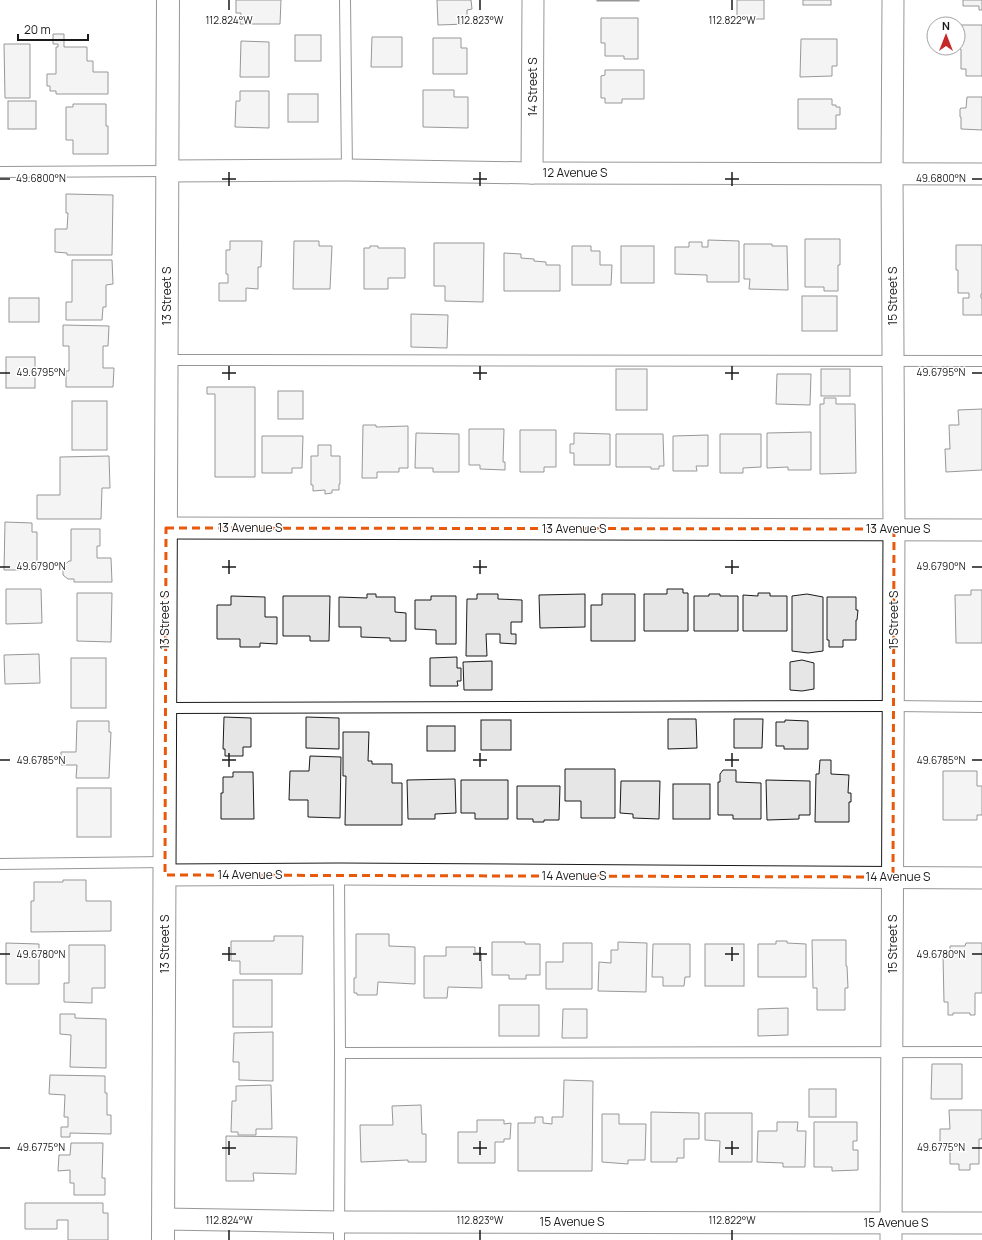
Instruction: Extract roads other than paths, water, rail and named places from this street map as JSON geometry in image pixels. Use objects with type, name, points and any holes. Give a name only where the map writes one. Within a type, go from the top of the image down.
[{"type":"street","name":"13 Street S","points":[[163,1229],[168,0]]},
{"type":"street","name":"14 Street S","points":[[532,173],[533,0]]},
{"type":"street","name":"15 Street S","points":[[891,1231],[894,706],[892,174],[893,0]]},
{"type":"street","name":"12 Avenue S","points":[[167,171],[347,170],[532,173],[982,174]]},
{"type":"street","name":"13 Avenue S","points":[[166,528],[982,530]]},
{"type":"street","name":"14 Avenue S","points":[[165,868],[339,874],[982,878]]},
{"type":"street","name":"15 Avenue S","points":[[163,1229],[339,1231],[891,1231],[982,1223]]},
{"type":"lane","points":[[345,0],[347,170]]},
{"type":"lane","points":[[0,172],[167,171]]},
{"type":"lane","points":[[166,360],[982,362]]},
{"type":"lane","points":[[165,708],[982,707]]},
{"type":"lane","points":[[0,864],[165,868]]},
{"type":"lane","points":[[339,874],[339,1231]]},
{"type":"lane","points":[[340,1053],[982,1052]]}]
